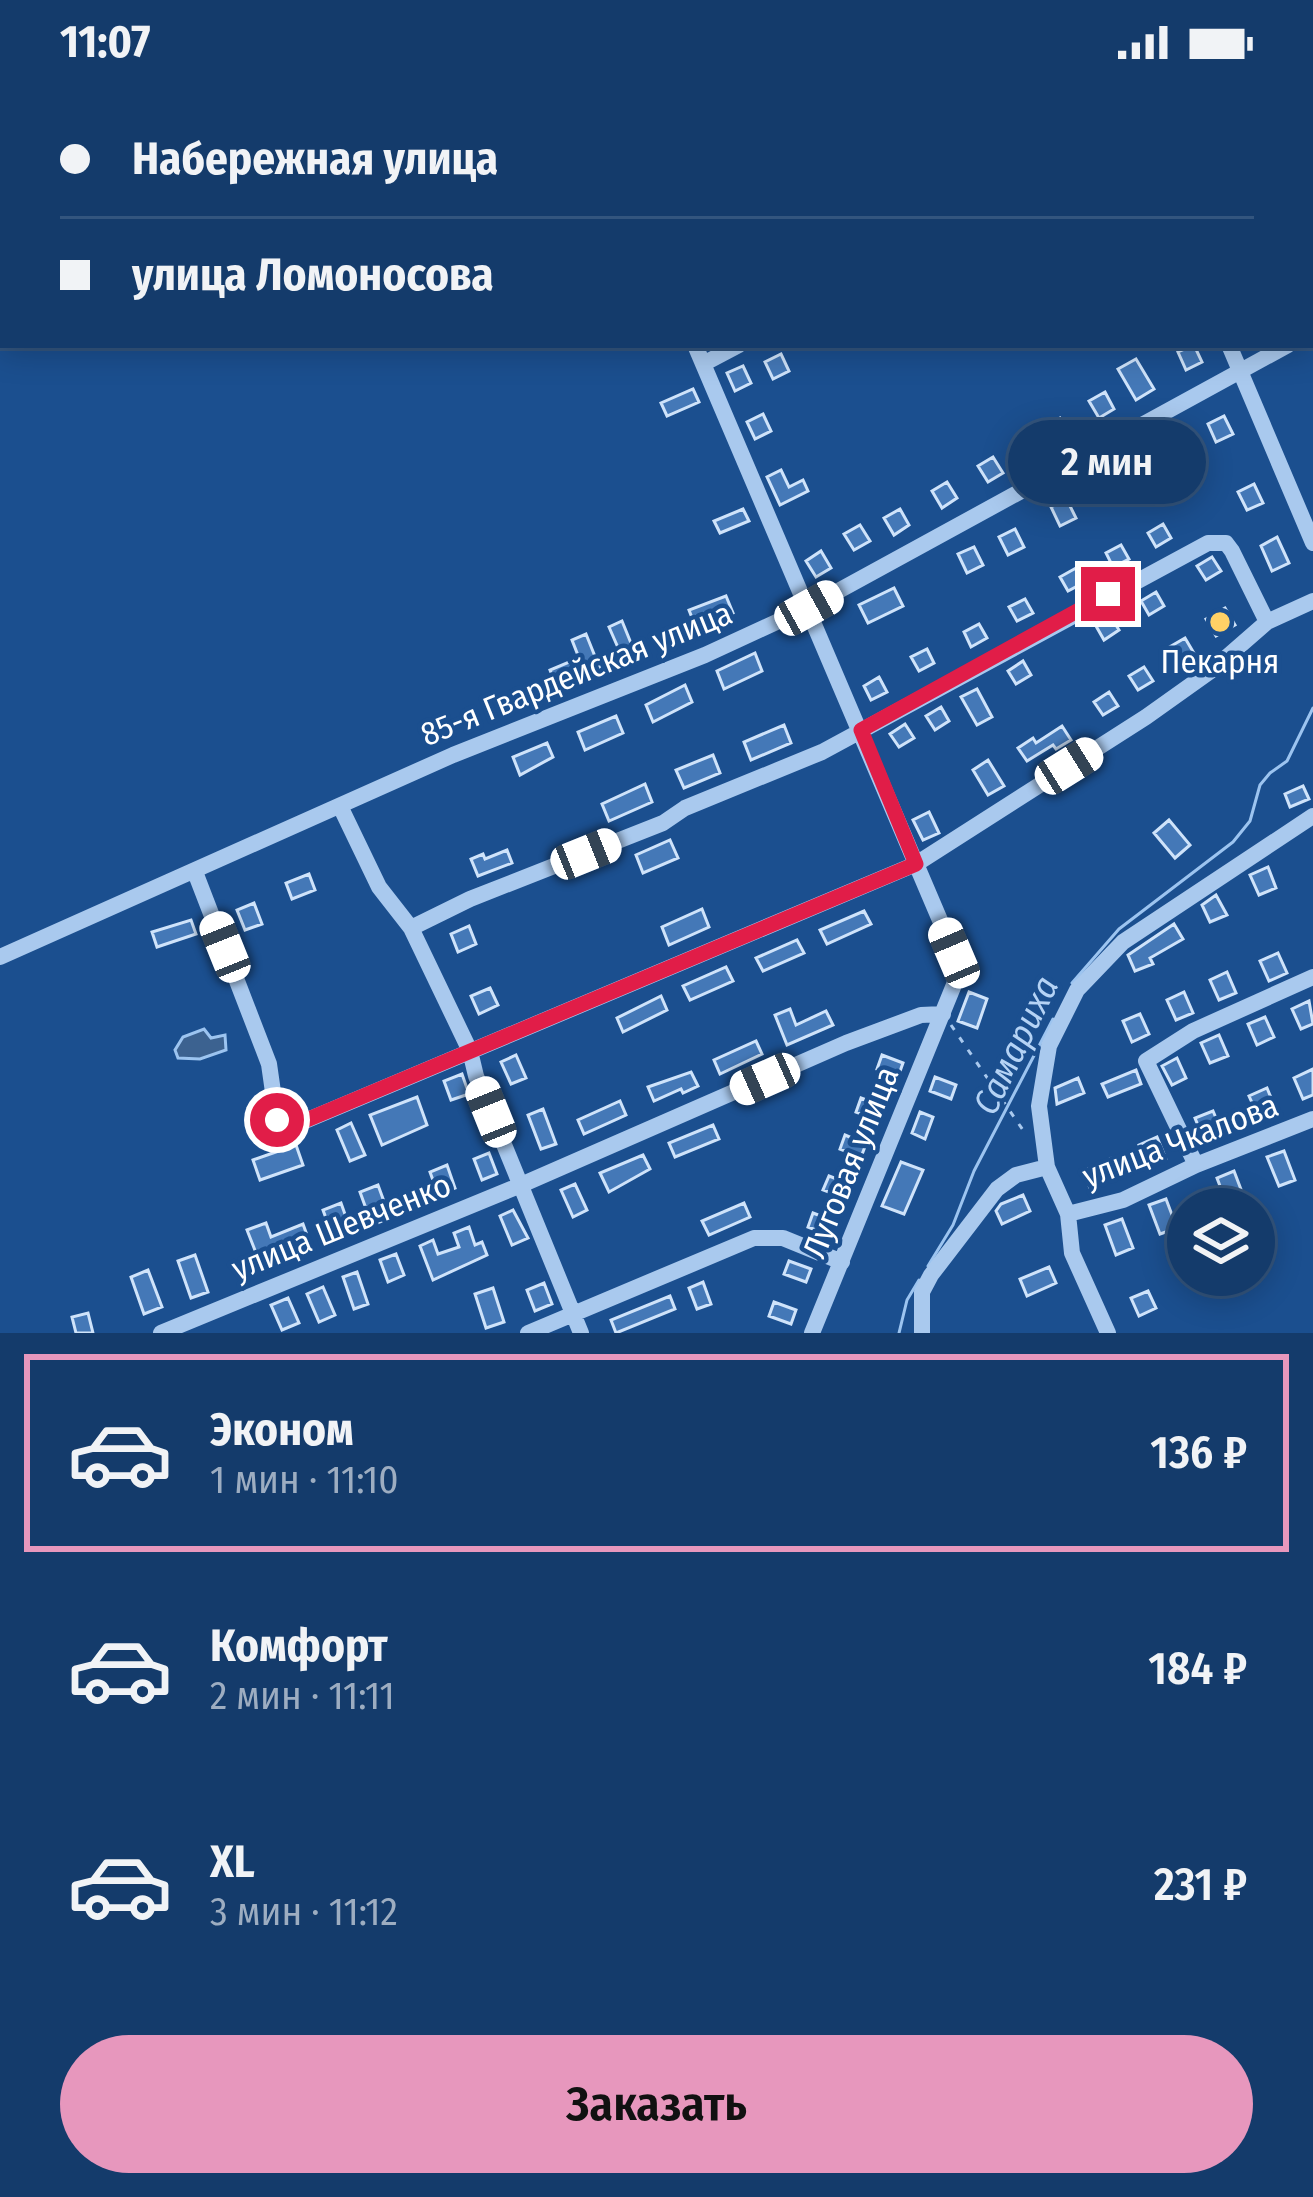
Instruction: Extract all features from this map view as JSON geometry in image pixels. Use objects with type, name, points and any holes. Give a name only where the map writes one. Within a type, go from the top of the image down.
[{"type":"street","name":"Луговая улица","points":[[696,348],[861,730],[954,953],[958,975],[812,1333]]},
{"type":"street","points":[[703,364],[733,348]]},
{"type":"street","points":[[1230,348],[1313,543]]},
{"type":"street","name":"85-я Гвардейская улица","points":[[0,957],[453,755],[705,655],[809,608],[1282,348]]},
{"type":"street","points":[[411,928],[822,752],[1208,543],[1226,543],[1267,622]]},
{"type":"street","points":[[195,872],[262,1043],[277,1120],[285,1124],[304,1121],[916,864],[1146,717],[1212,670],[1267,622],[1313,601]]},
{"type":"street","points":[[340,806],[379,887],[411,928],[470,1052],[578,1324]]},
{"type":"street","points":[[1108,1333],[1072,1252],[1068,1214],[1047,1168],[1039,1106],[1048,1046],[1077,990],[1123,942],[1313,816]]},
{"type":"street","points":[[1196,1165],[1145,1060],[1193,1031],[1313,977]]},
{"type":"street","name":"улица Шевченко","points":[[161,1333],[521,1185],[846,1043],[921,1015],[944,1014]]},
{"type":"street","name":"улица Чкалова","points":[[1068,1214],[1123,1200],[1313,1119]]},
{"type":"street","points":[[922,1333],[922,1292],[931,1275],[997,1189],[1016,1175],[1047,1168]]},
{"type":"street","points":[[528,1333],[578,1324],[754,1238],[783,1238],[842,1262]]},
{"type":"path","points":[[944,1014],[1013,1116]]},
{"type":"water","points":[[204,1029],[211,1038],[225,1035],[226,1050],[200,1059],[178,1058],[175,1050],[183,1037]]},
{"type":"building","points":[[1195,348],[1202,362],[1186,370],[1178,352]]},
{"type":"building","points":[[781,354],[789,371],[773,379],[765,362]]},
{"type":"building","points":[[1136,359],[1154,389],[1136,400],[1118,369]]},
{"type":"building","points":[[743,366],[751,383],[735,391],[727,373]]},
{"type":"building","points":[[693,389],[699,402],[667,416],[661,403]]},
{"type":"building","points":[[1105,392],[1114,409],[1099,418],[1089,401]]},
{"type":"building","points":[[763,414],[771,431],[755,439],[747,422]]},
{"type":"building","points":[[1224,416],[1233,434],[1216,442],[1208,424]]},
{"type":"building","points":[[1060,418],[1070,434],[1055,444],[1045,427]]},
{"type":"building","points":[[1172,437],[1180,450],[1145,471],[1137,458]]},
{"type":"building","points":[[993,457],[1003,473],[988,482],[978,466]]},
{"type":"building","points":[[1122,466],[1131,484],[1115,492],[1106,473]]},
{"type":"building","points":[[781,470],[789,487],[803,480],[808,491],[780,505],[767,477]]},
{"type":"building","points":[[947,482],[957,498],[942,508],[932,491]]},
{"type":"building","points":[[1254,484],[1263,503],[1247,510],[1238,492]]},
{"type":"building","points":[[1067,500],[1076,518],[1060,526],[1051,507]]},
{"type":"building","points":[[743,509],[749,521],[720,533],[714,521]]},
{"type":"building","points":[[900,509],[909,525],[894,535],[884,518]]},
{"type":"building","points":[[1163,524],[1171,538],[1156,547],[1148,533]]},
{"type":"building","points":[[860,525],[870,541],[854,550],[844,534]]},
{"type":"building","points":[[1015,529],[1024,547],[1008,555],[999,537]]},
{"type":"building","points":[[1277,537],[1289,563],[1272,571],[1261,546]]},
{"type":"building","points":[[1121,545],[1129,559],[1113,567],[1106,553]]},
{"type":"building","points":[[974,547],[983,565],[967,573],[958,554]]},
{"type":"building","points":[[821,551],[831,568],[816,577],[806,561]]},
{"type":"building","points":[[1212,557],[1221,571],[1206,580],[1197,566]]},
{"type":"building","points":[[1076,568],[1083,583],[1068,591],[1060,577]]},
{"type":"building","points":[[894,588],[903,606],[868,623],[859,605]]},
{"type":"building","points":[[1156,592],[1164,606],[1149,615],[1141,601]]},
{"type":"building","points":[[726,596],[733,613],[696,628],[689,610]]},
{"type":"building","points":[[1025,599],[1033,613],[1017,621],[1009,607]]},
{"type":"building","name":"Пекарня","points":[[1225,608],[1235,625],[1216,636],[1206,619]]},
{"type":"building","points":[[1111,617],[1119,630],[1104,640],[1096,626]]},
{"type":"building","points":[[622,621],[635,653],[623,659],[609,627]]},
{"type":"building","points":[[979,624],[987,638],[971,647],[964,632]]},
{"type":"building","points":[[586,634],[600,669],[557,687],[550,670],[579,658],[572,640]]},
{"type":"building","points":[[1185,638],[1195,655],[1176,666],[1166,649]]},
{"type":"building","points":[[927,649],[934,663],[919,671],[911,657]]},
{"type":"building","points":[[755,653],[762,671],[724,689],[717,671]]},
{"type":"building","points":[[1023,661],[1031,675],[1016,684],[1008,671]]},
{"type":"building","points":[[1144,667],[1153,681],[1138,690],[1129,676]]},
{"type":"building","points":[[879,677],[887,692],[871,700],[864,686]]},
{"type":"building","points":[[685,685],[692,702],[653,722],[646,705]]},
{"type":"building","points":[[977,689],[992,717],[977,725],[961,697]]},
{"type":"building","points":[[1109,692],[1118,706],[1103,715],[1094,702]]},
{"type":"building","points":[[941,707],[949,721],[935,730],[926,716]]},
{"type":"building","points":[[616,716],[623,733],[585,750],[578,732]]},
{"type":"building","points":[[905,724],[914,738],[899,747],[890,734]]},
{"type":"building","points":[[784,725],[791,743],[751,760],[744,742]]},
{"type":"building","points":[[1062,726],[1071,740],[1027,761],[1018,748]]},
{"type":"building","points":[[547,743],[553,757],[520,775],[513,757]]},
{"type":"building","points":[[713,755],[720,773],[684,788],[676,770]]},
{"type":"building","points":[[988,760],[1004,786],[988,795],[973,770]]},
{"type":"building","points":[[645,784],[652,802],[609,821],[602,804]]},
{"type":"building","points":[[1303,786],[1309,799],[1290,807],[1285,794]]},
{"type":"building","points":[[929,812],[939,833],[923,840],[913,820]]},
{"type":"building","points":[[1169,820],[1190,845],[1175,858],[1154,833]]},
{"type":"building","points":[[670,840],[678,858],[643,873],[636,855]]},
{"type":"building","points":[[507,850],[512,863],[478,876],[471,859]]},
{"type":"building","points":[[1268,867],[1276,888],[1259,895],[1250,875]]},
{"type":"building","points":[[309,874],[315,890],[292,899],[286,883]]},
{"type":"building","points":[[1216,895],[1227,915],[1210,922],[1202,905]]},
{"type":"building","points":[[254,903],[262,924],[245,930],[237,910]]},
{"type":"building","points":[[702,909],[709,927],[669,945],[662,927]]},
{"type":"building","points":[[864,911],[871,924],[827,944],[820,930]]},
{"type":"building","points":[[191,920],[196,934],[157,947],[152,932]]},
{"type":"building","points":[[1174,924],[1183,939],[1150,958],[1153,964],[1135,971],[1128,955]]},
{"type":"building","points":[[469,926],[476,944],[458,952],[451,934]]},
{"type":"building","points":[[797,940],[804,953],[763,971],[756,958]]},
{"type":"building","points":[[1278,953],[1287,973],[1269,981],[1260,961]]},
{"type":"building","points":[[726,967],[733,981],[690,1000],[683,986]]},
{"type":"building","points":[[1227,972],[1236,993],[1219,1000],[1210,980]]},
{"type":"building","points":[[490,988],[498,1005],[479,1014],[471,996]]},
{"type":"building","points":[[969,992],[987,999],[977,1028],[958,1021]]},
{"type":"building","points":[[1184,992],[1193,1013],[1176,1020],[1167,1000]]},
{"type":"building","points":[[661,996],[667,1010],[623,1032],[617,1018]]},
{"type":"building","points":[[1309,1001],[1313,1024],[1301,1029],[1292,1009]]},
{"type":"building","points":[[790,1009],[796,1025],[826,1011],[833,1025],[787,1045],[775,1015]]},
{"type":"building","points":[[1140,1014],[1149,1034],[1132,1042],[1123,1021]]},
{"type":"building","points":[[1265,1017],[1274,1037],[1257,1045],[1248,1024]]},
{"type":"building","points":[[1219,1035],[1228,1056],[1210,1063],[1201,1043]]},
{"type":"building","points":[[756,1041],[762,1054],[720,1074],[714,1060]]},
{"type":"building","points":[[516,1055],[526,1078],[511,1084],[501,1062]]},
{"type":"building","points":[[882,1055],[903,1063],[898,1077],[877,1069]]},
{"type":"building","points":[[1177,1058],[1186,1078],[1172,1085],[1162,1066]]},
{"type":"building","points":[[1313,1069],[1313,1095],[1303,1099],[1294,1078]]},
{"type":"building","points":[[1136,1070],[1141,1084],[1108,1097],[1102,1084]]},
{"type":"building","points":[[691,1072],[698,1086],[654,1101],[648,1087]]},
{"type":"building","points":[[462,1074],[469,1094],[451,1100],[444,1081]]},
{"type":"building","points":[[935,1077],[956,1085],[951,1099],[930,1091]]},
{"type":"building","points":[[1078,1078],[1084,1093],[1057,1104],[1055,1088]]},
{"type":"building","points":[[1267,1088],[1276,1110],[1259,1118],[1249,1096]]},
{"type":"building","points":[[417,1097],[427,1125],[382,1145],[370,1115]]},
{"type":"building","points":[[861,1098],[883,1106],[878,1120],[856,1112]]},
{"type":"building","points":[[620,1101],[626,1115],[584,1134],[578,1120]]},
{"type":"building","points":[[543,1109],[556,1144],[541,1149],[528,1115]]},
{"type":"building","points":[[1213,1111],[1222,1132],[1204,1140],[1195,1118]]},
{"type":"building","points":[[920,1112],[933,1117],[925,1139],[912,1133]]},
{"type":"building","points":[[351,1123],[365,1155],[350,1161],[337,1130]]},
{"type":"building","points":[[713,1125],[719,1139],[675,1157],[669,1143]]},
{"type":"building","points":[[845,1135],[866,1144],[861,1157],[840,1149]]},
{"type":"building","points":[[1157,1137],[1166,1159],[1148,1167],[1139,1145]]},
{"type":"building","points":[[296,1145],[303,1165],[260,1180],[253,1160]]},
{"type":"building","points":[[1284,1151],[1295,1180],[1279,1186],[1267,1157]]},
{"type":"building","points":[[489,1153],[497,1174],[482,1180],[474,1159]]},
{"type":"building","points":[[643,1155],[650,1169],[609,1192],[600,1173]]},
{"type":"building","points":[[1112,1158],[1119,1175],[1090,1188],[1083,1171]]},
{"type":"building","points":[[901,1162],[923,1170],[904,1214],[882,1206]]},
{"type":"building","points":[[447,1165],[455,1188],[438,1194],[430,1172]]},
{"type":"building","points":[[1234,1171],[1240,1188],[1221,1188],[1217,1178]]},
{"type":"building","points":[[829,1176],[850,1184],[845,1198],[823,1190]]},
{"type":"building","points":[[575,1184],[587,1210],[573,1217],[561,1190]]},
{"type":"building","points":[[378,1185],[390,1218],[372,1225],[360,1192]]},
{"type":"building","points":[[1023,1195],[1030,1211],[1002,1224],[996,1211],[1001,1204]]},
{"type":"building","points":[[1166,1199],[1167,1232],[1160,1234],[1149,1205]]},
{"type":"building","points":[[341,1203],[352,1234],[334,1240],[323,1210]]},
{"type":"building","points":[[744,1203],[750,1217],[709,1235],[702,1221]]},
{"type":"building","points":[[513,1210],[528,1238],[512,1245],[500,1216]]},
{"type":"building","points":[[813,1213],[834,1221],[829,1235],[808,1227]]},
{"type":"building","points":[[1122,1219],[1133,1248],[1116,1255],[1105,1225]]},
{"type":"building","points":[[266,1223],[271,1237],[303,1224],[312,1249],[262,1268],[247,1230]]},
{"type":"building","points":[[469,1227],[475,1245],[482,1242],[487,1255],[433,1280],[420,1246],[433,1240],[438,1254],[459,1247],[454,1233]]},
{"type":"building","points":[[396,1254],[404,1275],[388,1282],[380,1260]]},
{"type":"building","points":[[195,1255],[208,1292],[191,1298],[178,1261]]},
{"type":"building","points":[[789,1261],[811,1269],[806,1282],[784,1274]]},
{"type":"building","points":[[1049,1267],[1056,1283],[1027,1296],[1020,1279]]},
{"type":"building","points":[[148,1270],[162,1307],[144,1314],[131,1277]]},
{"type":"building","points":[[357,1272],[368,1304],[354,1309],[343,1277]]},
{"type":"building","points":[[703,1282],[711,1304],[697,1309],[689,1288]]},
{"type":"building","points":[[544,1283],[552,1304],[535,1311],[527,1290]]},
{"type":"building","points":[[323,1287],[335,1315],[319,1322],[307,1294]]},
{"type":"building","points":[[493,1288],[504,1322],[486,1328],[475,1294]]},
{"type":"building","points":[[1148,1291],[1156,1308],[1139,1316],[1131,1298]]},
{"type":"building","points":[[670,1296],[675,1309],[616,1333],[611,1320]]},
{"type":"building","points":[[288,1298],[299,1323],[282,1330],[271,1305]]},
{"type":"building","points":[[774,1302],[796,1310],[791,1324],[769,1316]]},
{"type":"building","points":[[88,1313],[93,1333],[76,1333],[72,1317]]},
{"type":"waterway","name":"Самариха","points":[[1072,983],[1119,929],[1233,842],[1250,821],[1260,785],[1287,761],[1313,708]]},
{"type":"waterway","name":"Самариха","points":[[928,1266],[953,1225],[974,1171],[1053,1019]]},
{"type":"waterway","name":"Самариха","points":[[899,1333],[907,1300],[919,1280]]},
{"type":"place","name":"Пекарня","points":[[1220,622]]},
{"type":"route","points":[[277,1120],[285,1124],[304,1121],[916,864],[861,730],[1108,594]]}]
